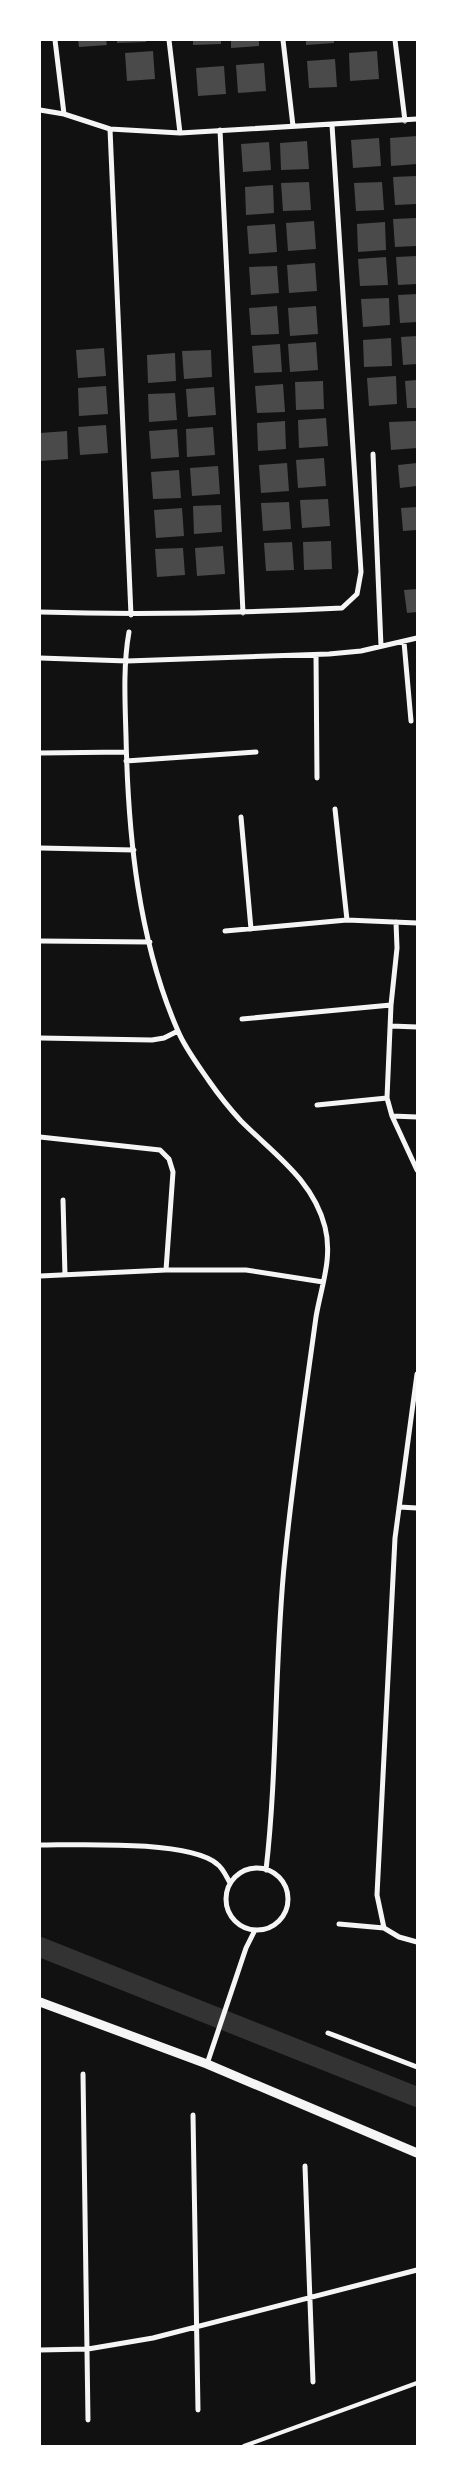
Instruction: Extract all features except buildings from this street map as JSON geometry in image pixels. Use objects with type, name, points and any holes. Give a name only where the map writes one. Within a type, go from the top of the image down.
[{"type":"street","points":[[55,40],[64,114]]},
{"type":"street","points":[[169,40],[180,133]]},
{"type":"street","points":[[283,40],[293,126]]},
{"type":"street","points":[[395,40],[405,121]]},
{"type":"street","points":[[40,110],[64,114],[110,129],[180,133],[417,119]]},
{"type":"street","points":[[40,612],[131,615],[243,613],[342,608],[356,594],[361,572],[332,125]]},
{"type":"street","points":[[110,129],[131,615]]},
{"type":"street","points":[[220,130],[243,613]]},
{"type":"street","points":[[373,454],[381,646]]},
{"type":"street","points":[[129,632],[126,661],[126,761],[134,850],[145,924],[158,974],[178,1031],[208,1081],[239,1119],[294,1171],[308,1188],[318,1207],[326,1230],[328,1260],[317,1313],[284,1559],[280,1618],[276,1764],[266,1870]]},
{"type":"street","points":[[40,658],[126,661],[316,655],[361,651],[417,638]]},
{"type":"street","points":[[404,642],[411,721]]},
{"type":"street","points":[[316,655],[317,778]]},
{"type":"street","points":[[40,753],[126,752]]},
{"type":"street","points":[[126,761],[256,752]]},
{"type":"street","points":[[335,809],[347,920]]},
{"type":"street","points":[[241,816],[251,929]]},
{"type":"street","points":[[40,848],[134,850]]},
{"type":"street","points":[[225,931],[347,920],[417,923]]},
{"type":"street","points":[[396,922],[397,948],[390,1026],[387,1098],[392,1116],[417,1170]]},
{"type":"street","points":[[40,941],[150,942]]},
{"type":"street","points":[[242,1019],[392,1005]]},
{"type":"street","points":[[390,1026],[417,1027]]},
{"type":"street","points":[[40,1038],[152,1040],[164,1038],[178,1031]]},
{"type":"street","points":[[317,1105],[387,1098]]},
{"type":"street","points":[[392,1116],[417,1117]]},
{"type":"street","points":[[40,1137],[160,1150],[169,1158],[173,1172],[166,1270]]},
{"type":"street","points":[[63,1200],[65,1275]]},
{"type":"street","points":[[40,1276],[166,1270],[246,1270],[323,1282]]},
{"type":"street","points":[[384,1928],[377,1895],[394,1563],[399,1507],[417,1374]]},
{"type":"street","points":[[399,1507],[417,1508]]},
{"type":"street","points":[[40,1846],[163,1848],[195,1854],[217,1864],[230,1883]]},
{"type":"street","points":[[256,1868],[266,1870],[277,1876],[285,1886],[288,1899],[285,1911],[278,1922],[267,1928],[255,1930],[242,1927],[233,1919],[227,1908],[226,1895],[230,1883],[237,1875],[246,1870],[256,1868]]},
{"type":"street","points":[[339,1924],[384,1928],[399,1937],[417,1942]]},
{"type":"street","points":[[207,2064],[227,2010],[238,1970],[255,1930]]},
{"type":"street","points":[[40,2002],[207,2064],[417,2153]]},
{"type":"street","points":[[328,2033],[417,2067]]},
{"type":"street","points":[[83,2074],[88,2420]]},
{"type":"street","points":[[193,2115],[198,2410]]},
{"type":"street","points":[[305,2166],[308,2298],[313,2382]]},
{"type":"street","points":[[40,2350],[88,2349],[153,2338],[417,2270]]},
{"type":"lane","points":[[244,2446],[417,2383]]},
{"type":"waterway","points":[[40,1947],[417,2097]]}]
